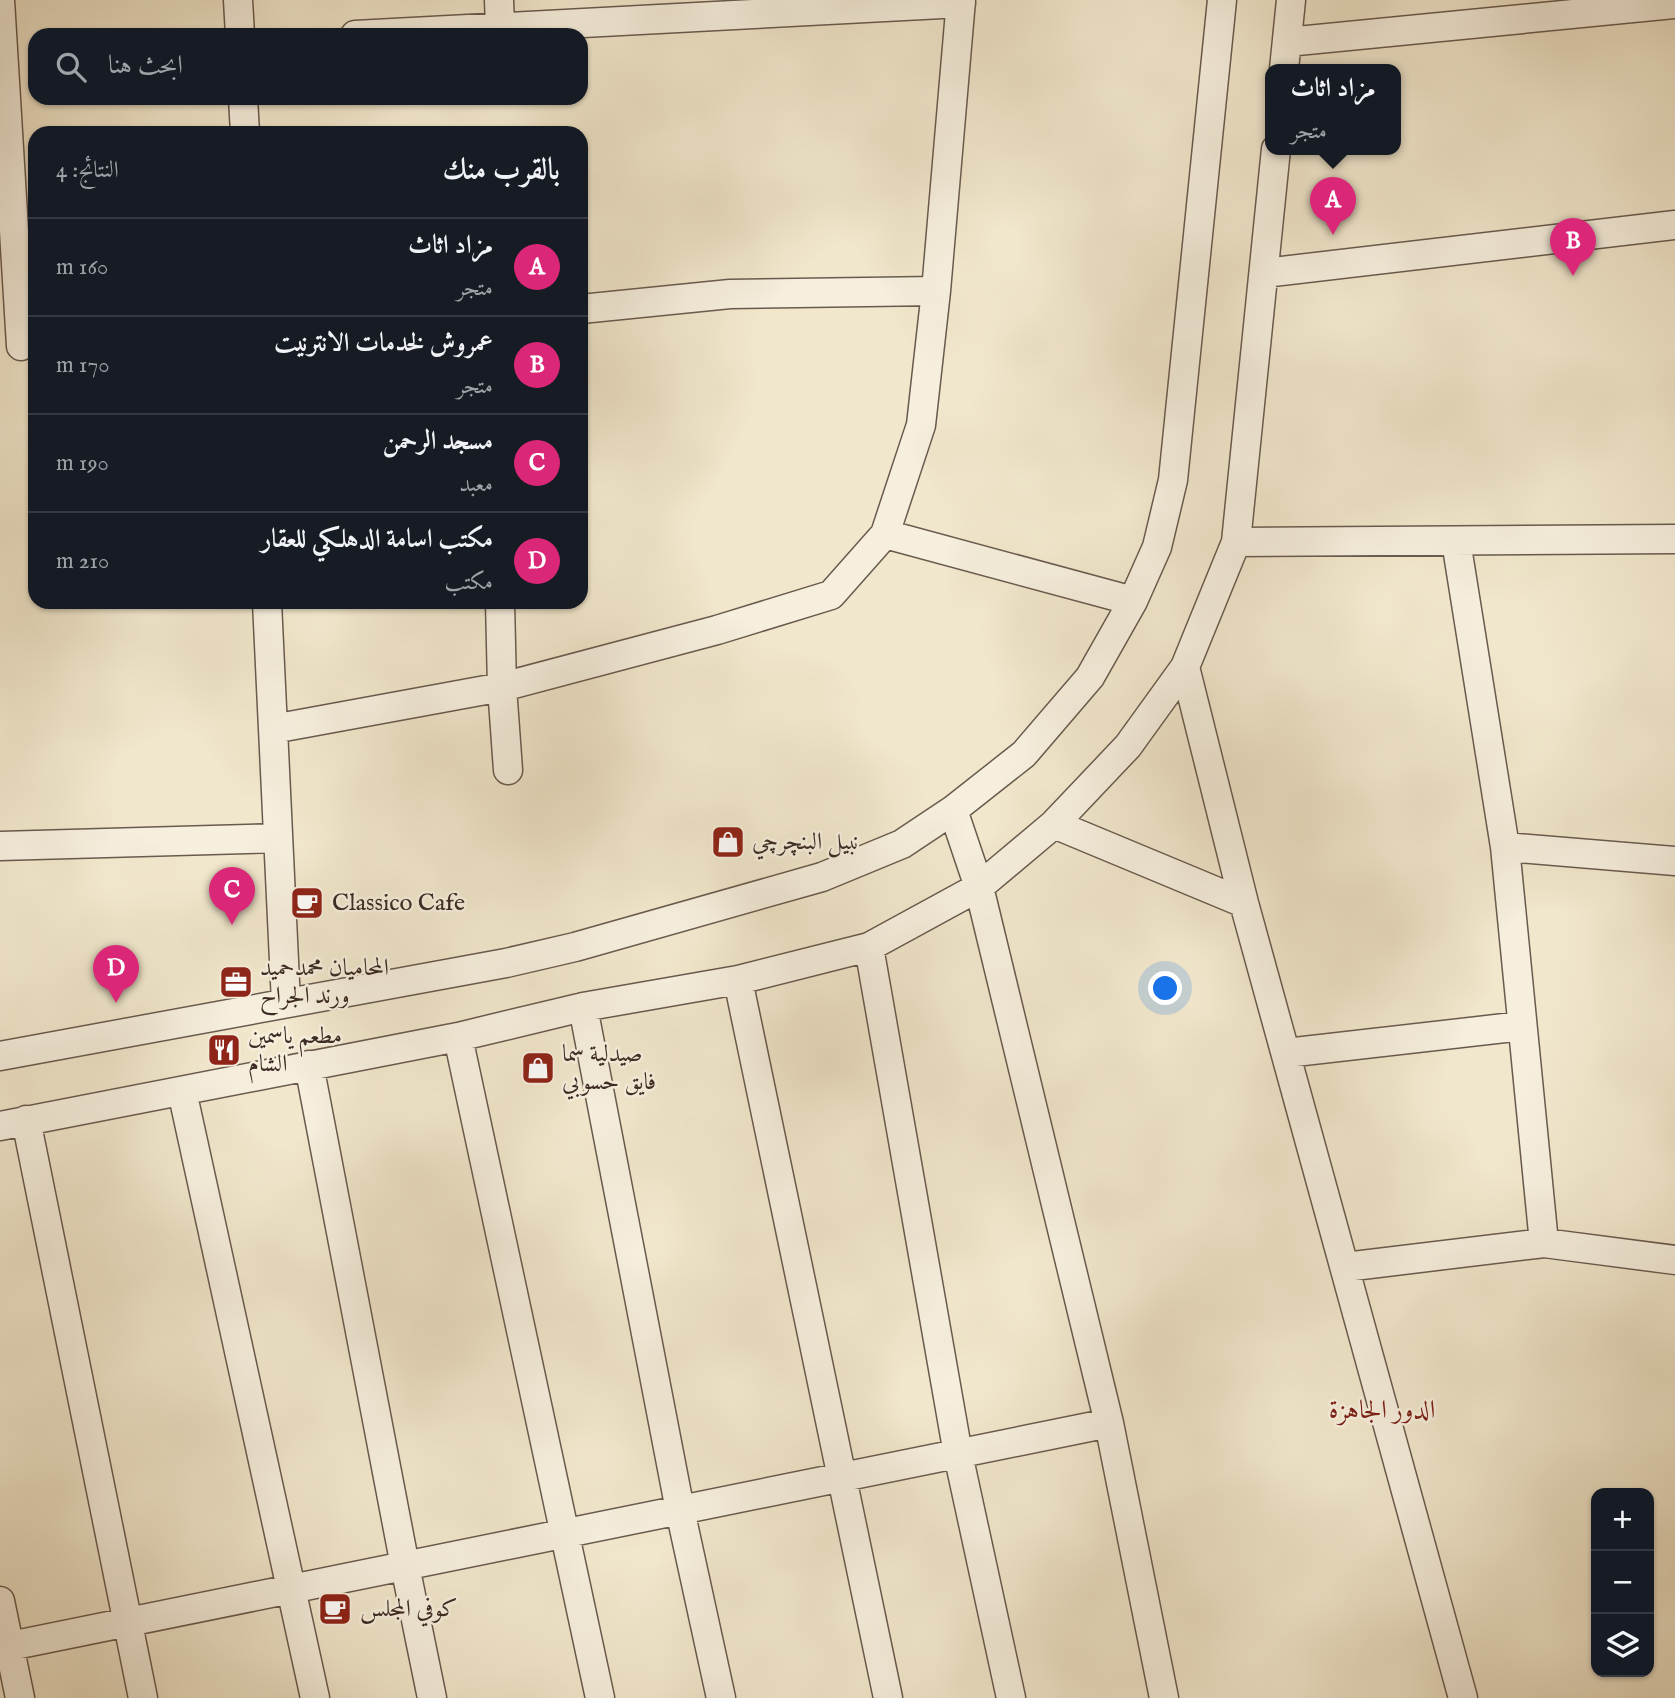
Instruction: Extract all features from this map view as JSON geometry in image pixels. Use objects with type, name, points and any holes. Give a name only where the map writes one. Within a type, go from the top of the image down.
[{"type":"street","points":[[0,0],[19,346]]},
{"type":"street","points":[[238,0],[240,28]]},
{"type":"street","points":[[0,1056],[506,963],[575,947],[822,877],[902,844],[953,810],[1024,754],[1090,677],[1133,601],[1157,547],[1173,480],[1222,0]]},
{"type":"street","points":[[1291,0],[1285,55],[1675,5]]},
{"type":"street","points":[[273,729],[502,687],[717,630],[831,595],[885,534],[921,425],[936,291],[961,1],[499,13],[401,28]]},
{"type":"street","points":[[243,105],[244,126]]},
{"type":"street","points":[[143,1698],[13,1123],[458,1037],[583,1007],[738,980],[869,947],[979,887],[1054,824],[1128,746],[1185,667],[1236,542],[1275,155]]},
{"type":"street","points":[[1264,273],[1675,225]]},
{"type":"street","points":[[588,308],[730,294],[936,291]]},
{"type":"street","points":[[885,534],[1133,601]]},
{"type":"street","points":[[1236,542],[1675,538]]},
{"type":"street","points":[[1456,541],[1504,847],[1545,1243]]},
{"type":"street","points":[[267,609],[286,1003]]},
{"type":"street","points":[[500,609],[508,770]]},
{"type":"street","points":[[1185,667],[1244,903],[1463,1698]]},
{"type":"street","points":[[953,810],[979,887],[1108,1423],[1164,1698]]},
{"type":"street","points":[[1054,824],[1244,903]]},
{"type":"street","points":[[0,846],[278,838]]},
{"type":"street","points":[[1504,847],[1675,861]]},
{"type":"street","points":[[869,947],[958,1454],[1011,1698]]},
{"type":"street","points":[[738,980],[888,1698]]},
{"type":"street","points":[[583,1007],[680,1510],[721,1698]]},
{"type":"street","points":[[1286,1053],[1522,1026]]},
{"type":"street","points":[[458,1037],[600,1698]]},
{"type":"street","points":[[309,1065],[432,1698]]},
{"type":"street","points":[[183,1091],[315,1698]]},
{"type":"street","points":[[1345,1267],[1545,1243],[1675,1260]]},
{"type":"street","points":[[5,1647],[1108,1423]]},
{"type":"street","points":[[0,1601],[5,1647],[20,1698]]},
{"type":"place","name":"مزاد اثاث","points":[[1333,235]]},
{"type":"place","name":"عمروش لخدمات الانترنيت","points":[[1573,276]]},
{"type":"place","name":"نبيل البنچرچي","points":[[728,842]]},
{"type":"place","name":"Classico Cafe","points":[[307,903]]},
{"type":"place","name":"مسجد الرحمن","points":[[232,925]]},
{"type":"place","name":"المحاميان محمدحميد ورند الجراح","points":[[236,982]]},
{"type":"place","name":"مكتب اسامة الدهلكي للعقار","points":[[116,1003]]},
{"type":"place","name":"مطعم ياسمين الشام","points":[[224,1050]]},
{"type":"place","name":"صيدلية سما فايق حسوبي","points":[[538,1068]]},
{"type":"place","name":"كوفي المجلس","points":[[335,1609]]},
{"type":"district","name":"الدور الجاهزة","points":[[1382,1410]]}]
